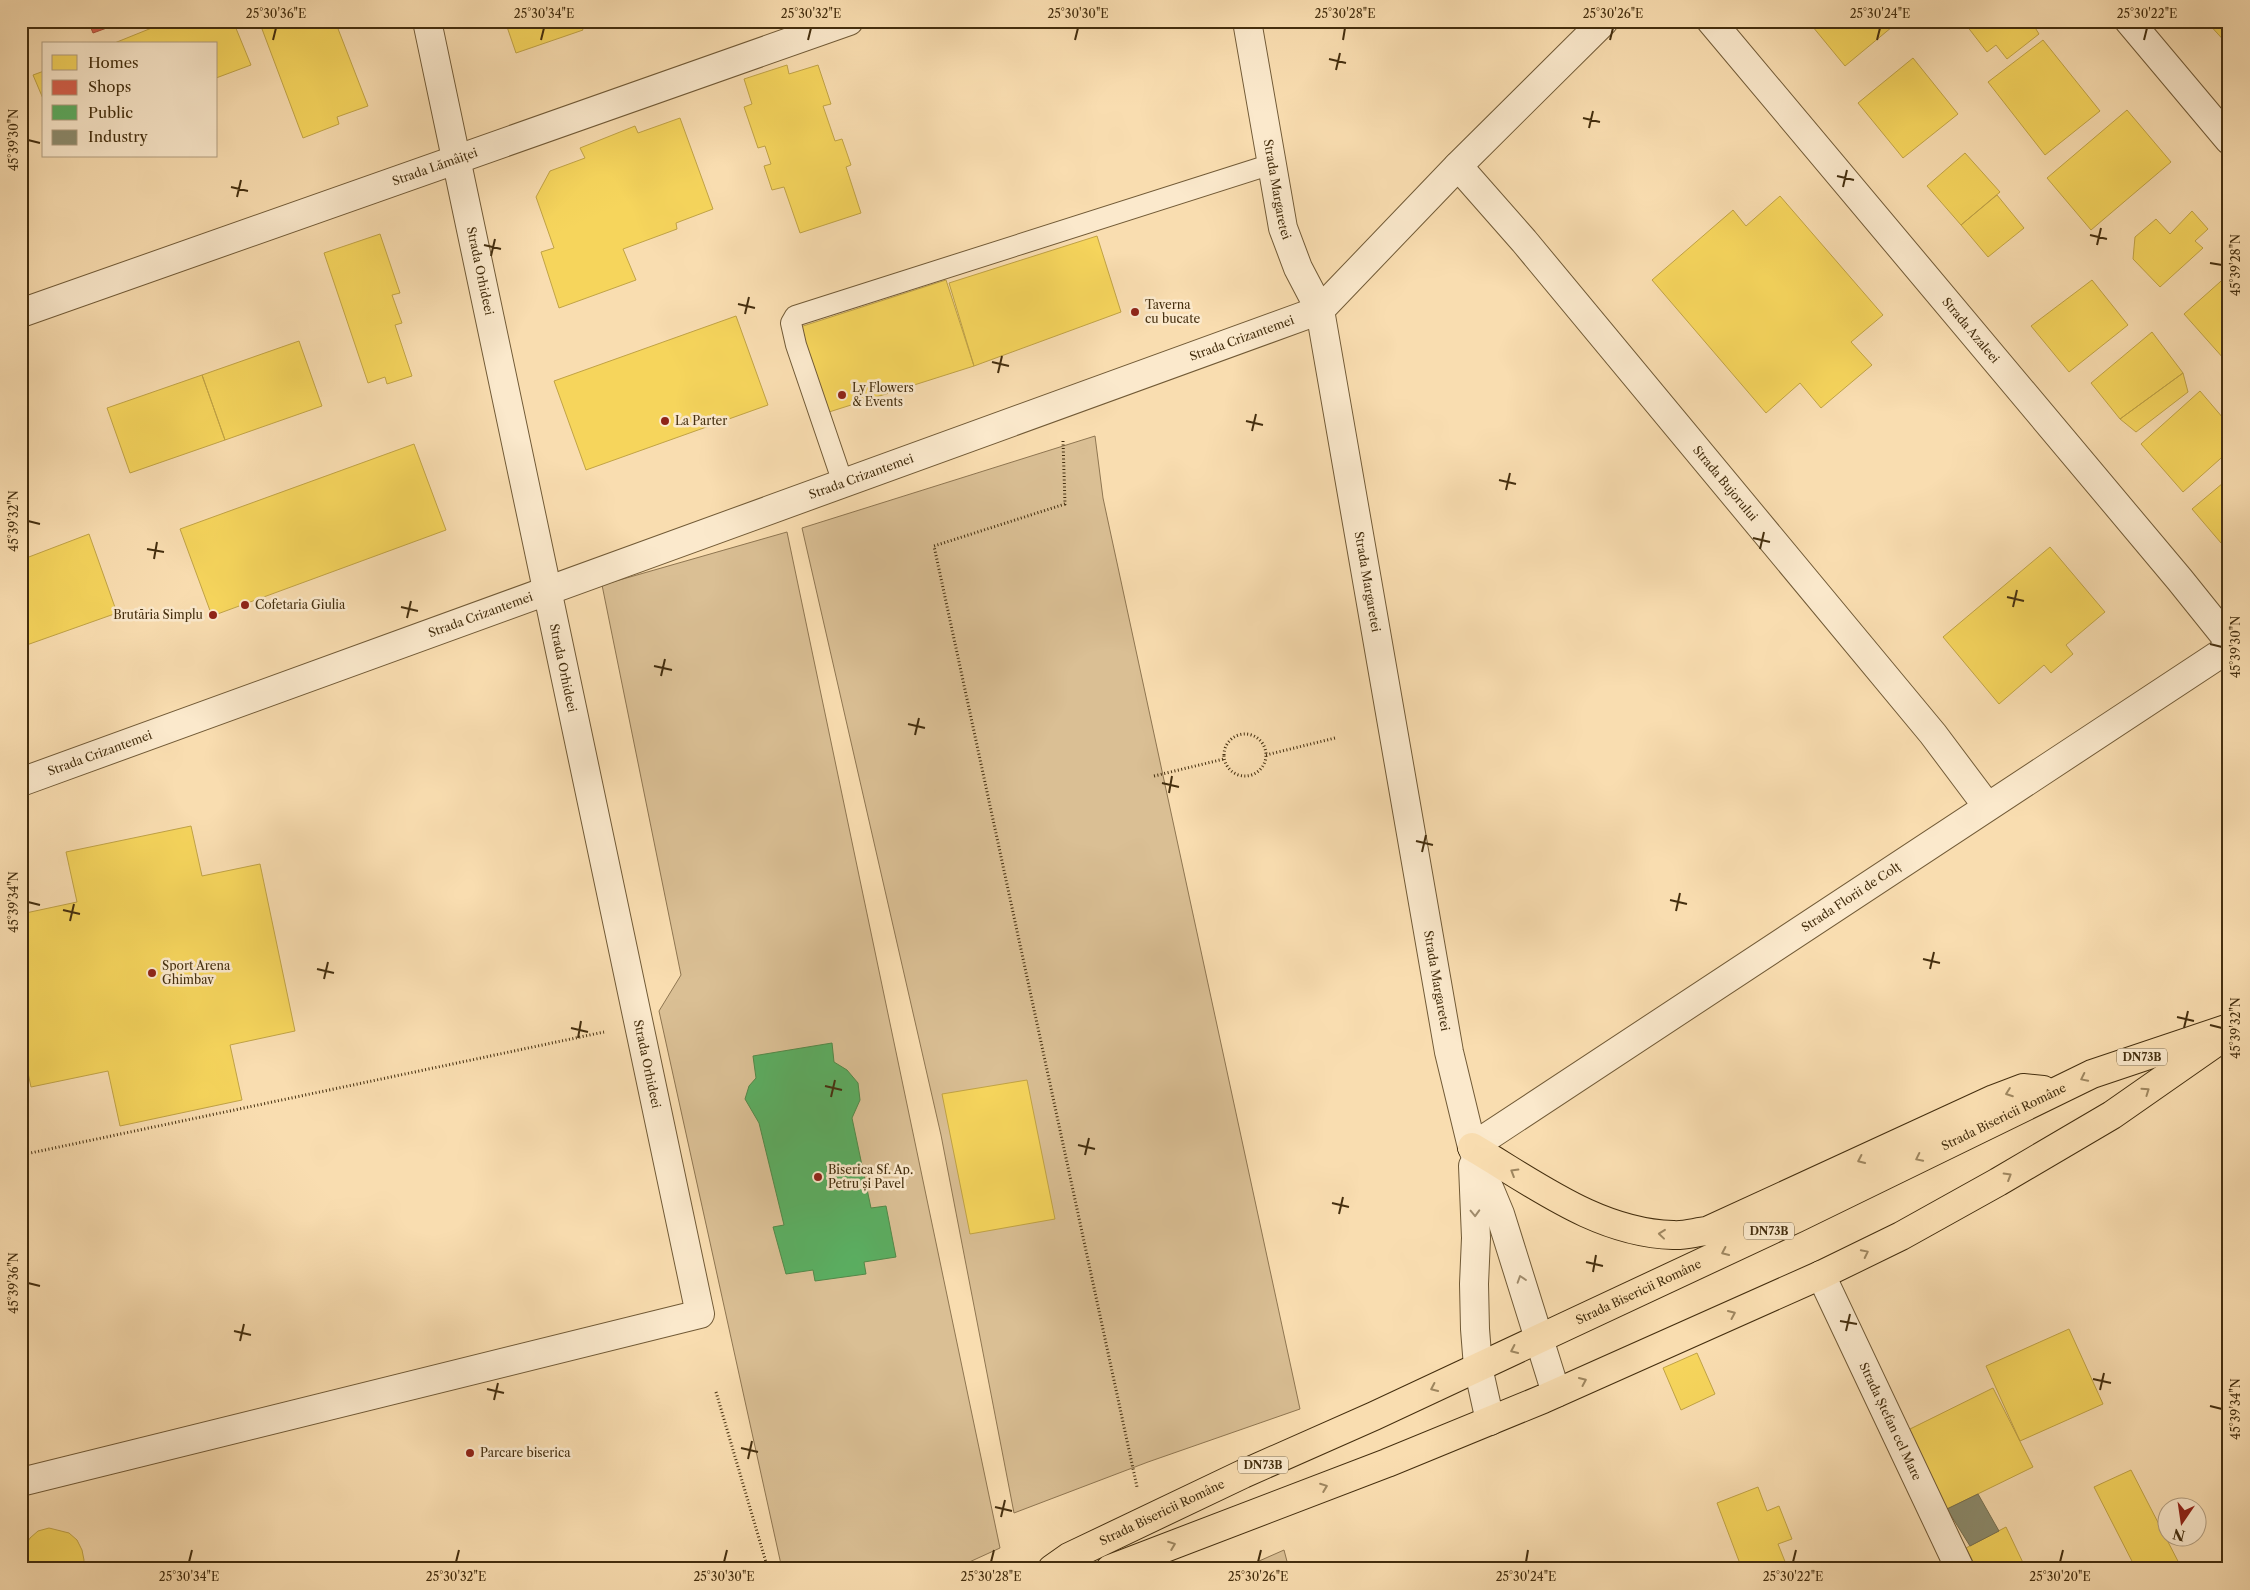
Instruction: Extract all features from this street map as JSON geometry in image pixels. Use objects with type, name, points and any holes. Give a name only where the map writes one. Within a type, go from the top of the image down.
[{"type":"main road","name":"Strada Bisericii Române","points":[[1052,1569],[1069,1557],[1217,1486],[1797,1218],[2092,1074],[2229,1028]]},
{"type":"main road","name":"DN73B","points":[[1110,1569],[1387,1463],[1490,1421],[1821,1275],[1901,1236],[2096,1124],[2229,1033]]},
{"type":"main road","points":[[1472,1147],[1577,1209],[1609,1223],[1644,1233],[1675,1236],[1707,1231],[1994,1099],[2023,1088],[2057,1091]]},
{"type":"street","name":"Strada Orhideei","points":[[21,1482],[700,1314],[427,21]]},
{"type":"street","name":"Strada Lămâiței","points":[[21,314],[849,21]]},
{"type":"street","name":"Strada Margaretei","points":[[1247,21],[1283,228],[1298,268],[1320,310],[1449,1052],[1472,1147],[1500,1214],[1556,1393]]},
{"type":"street","name":"Strada Crizantemei","points":[[21,782],[1320,310],[1458,166],[1604,21]]},
{"type":"street","name":"Strada Azaleei","points":[[1711,21],[2180,580],[2229,641]]},
{"type":"street","points":[[2129,21],[2229,140]]},
{"type":"street","name":"Strada Bujorului","points":[[1458,166],[1524,241],[1933,734],[1987,806]]},
{"type":"street","name":"Strada Florii de Colț","points":[[1472,1147],[2229,648]]},
{"type":"street","name":"Strada Margaretei","points":[[1472,1147],[1476,1238],[1474,1284],[1478,1367],[1490,1421]]},
{"type":"street","name":"Strada Ștefan cel Mare","points":[[1821,1275],[1960,1569]]},
{"type":"lane","points":[[843,483],[796,345],[791,323],[795,316],[1272,164]]},
{"type":"path","points":[[1063,438],[1065,504],[934,546],[1139,1495]]},
{"type":"path","points":[[1242,734],[1256,737],[1265,748],[1266,755],[1262,768],[1250,776],[1236,775],[1226,766],[1223,752],[1230,740],[1242,734]]},
{"type":"path","points":[[1266,755],[1335,738]]},
{"type":"path","points":[[1154,776],[1224,759]]},
{"type":"path","points":[[21,1155],[639,1024]]},
{"type":"path","points":[[716,1392],[768,1569]]},
{"type":"shaded area","points":[[1095,436],[1103,498],[1300,1409],[1148,1462],[1014,1513],[941,1135],[802,528]]},
{"type":"shaded area","points":[[787,532],[1000,1548],[954,1569],[782,1569],[659,1011],[681,975],[602,585]]},
{"type":"shaded area","points":[[1284,1550],[1289,1569],[1241,1569]]},
{"type":"building: Homes","points":[[169,21],[233,21],[251,65],[218,77],[218,42],[117,42]]},
{"type":"building: Homes","points":[[259,21],[335,21],[368,106],[337,117],[339,124],[303,138]]},
{"type":"building: Homes","points":[[505,21],[579,21],[583,30],[516,53]]},
{"type":"building: Homes","points":[[1808,21],[1898,21],[1898,22],[1845,66]]},
{"type":"building: Homes","points":[[1963,21],[2031,21],[2039,34],[2007,59],[1996,45],[1987,52]]},
{"type":"building: Homes","points":[[2206,21],[2229,21],[2229,46]]},
{"type":"building: Homes","points":[[2043,40],[2100,111],[2045,155],[1988,82]]},
{"type":"building: Homes","points":[[1913,58],[1958,114],[1903,158],[1858,103]]},
{"type":"building: Homes","points":[[787,65],[789,74],[818,65],[831,104],[823,106],[835,141],[842,139],[851,165],[846,167],[861,213],[800,233],[784,187],[772,190],[764,166],[771,164],[765,146],[758,148],[744,107],[752,104],[744,79]]},
{"type":"building: Homes","points":[[42,72],[42,96],[33,75]]},
{"type":"building: Homes","points":[[2127,110],[2171,162],[2091,230],[2047,178]]},
{"type":"building: Homes","points":[[680,118],[713,209],[676,223],[677,229],[623,249],[636,280],[559,308],[541,252],[554,248],[536,197],[550,171],[585,158],[580,148],[635,126],[638,133]]},
{"type":"building: Homes","points":[[1965,153],[2000,192],[1961,225],[1927,186]]},
{"type":"building: Homes","points":[[1997,195],[2024,228],[1988,257],[1961,225]]},
{"type":"building: Homes","points":[[1780,196],[1883,315],[1851,342],[1872,365],[1821,408],[1800,383],[1766,413],[1652,280],[1733,210],[1746,226]]},
{"type":"building: Homes","points":[[2192,211],[2208,229],[2195,241],[2203,248],[2160,287],[2133,259],[2135,237],[2156,219],[2170,234]]},
{"type":"building: Homes","points":[[380,234],[400,293],[392,295],[402,323],[395,325],[412,376],[387,384],[385,377],[368,383],[324,253]]},
{"type":"building: Homes","points":[[1097,236],[1121,312],[974,366],[949,283]]},
{"type":"building: Homes","points":[[2229,274],[2229,355],[2224,359],[2184,314]]},
{"type":"building: Homes","points":[[946,280],[974,366],[829,412],[800,327]]},
{"type":"building: Homes","points":[[2092,280],[2128,325],[2069,372],[2031,326]]},
{"type":"building: Homes","points":[[736,316],[768,405],[586,470],[554,381]]},
{"type":"building: Homes","points":[[2152,332],[2183,373],[2120,419],[2091,383]]},
{"type":"building: Homes","points":[[299,341],[322,406],[225,440],[202,375]]},
{"type":"building: Homes","points":[[2183,373],[2188,392],[2136,432],[2120,419]]},
{"type":"building: Homes","points":[[202,375],[225,440],[130,473],[107,408]]},
{"type":"building: Homes","points":[[2200,391],[2229,425],[2229,451],[2183,492],[2141,444]]},
{"type":"building: Homes","points":[[414,444],[446,530],[212,616],[180,529]]},
{"type":"building: Homes","points":[[2229,478],[2229,537],[2221,543],[2192,509]]},
{"type":"building: Homes","points":[[89,534],[117,613],[21,647],[21,560]]},
{"type":"building: Homes","points":[[2050,547],[2105,612],[2066,645],[2073,654],[2051,673],[2044,665],[1999,704],[1943,637]]},
{"type":"building: Homes","name":"Sport Arena Ghimbav","points":[[191,826],[202,876],[260,864],[295,1031],[230,1045],[242,1100],[120,1126],[108,1071],[31,1087],[21,1040],[21,914],[77,902],[66,852]]},
{"type":"building: Homes","points":[[1027,1080],[1055,1219],[970,1234],[942,1094]]},
{"type":"building: Homes","points":[[2069,1329],[2103,1404],[2020,1441],[1986,1366]]},
{"type":"building: Homes","points":[[1697,1353],[1715,1394],[1681,1410],[1663,1368]]},
{"type":"building: Homes","points":[[1993,1388],[2033,1467],[1947,1509],[1908,1430]]},
{"type":"building: Homes","points":[[2131,1470],[2158,1522],[2158,1548],[2171,1548],[2182,1569],[2136,1569],[2094,1487]]},
{"type":"building: Homes","points":[[1758,1487],[1767,1511],[1779,1506],[1792,1539],[1778,1544],[1788,1569],[1742,1569],[1717,1503]]},
{"type":"building: Homes","points":[[2006,1527],[2026,1569],[1977,1569],[1966,1548]]},
{"type":"building: Homes","points":[[49,1528],[69,1533],[77,1540],[82,1550],[83,1569],[22,1569],[21,1554],[30,1538],[38,1531]]},
{"type":"building: Homes","points":[[2229,1560],[2229,1569],[2212,1569]]},
{"type":"building: Shops","points":[[88,21],[126,21],[93,33]]},
{"type":"building: Public","name":"Biserica Sf. Ap. Petru și Pavel","points":[[832,1043],[834,1062],[847,1070],[858,1083],[860,1100],[852,1118],[871,1208],[886,1206],[896,1257],[864,1262],[866,1274],[815,1281],[813,1270],[786,1274],[773,1227],[784,1225],[759,1123],[745,1099],[749,1086],[756,1078],[753,1056]]},
{"type":"building: Industry","points":[[1978,1494],[1999,1531],[1970,1546],[1947,1509]]},
{"type":"place","name":"Taverna cu bucate","points":[[1135,312]]},
{"type":"place","name":"Ly Flowers & Events","points":[[842,395]]},
{"type":"place","name":"La Parter","points":[[665,421]]},
{"type":"place","name":"Cofetaria Giulia","points":[[245,605]]},
{"type":"place","name":"Brutăria Simplu","points":[[213,615]]},
{"type":"place","name":"Sport Arena Ghimbav","points":[[152,973]]},
{"type":"place","name":"Biserica Sf. Ap. Petru și Pavel","points":[[818,1177]]},
{"type":"place","name":"Parcare biserica","points":[[470,1453]]}]
